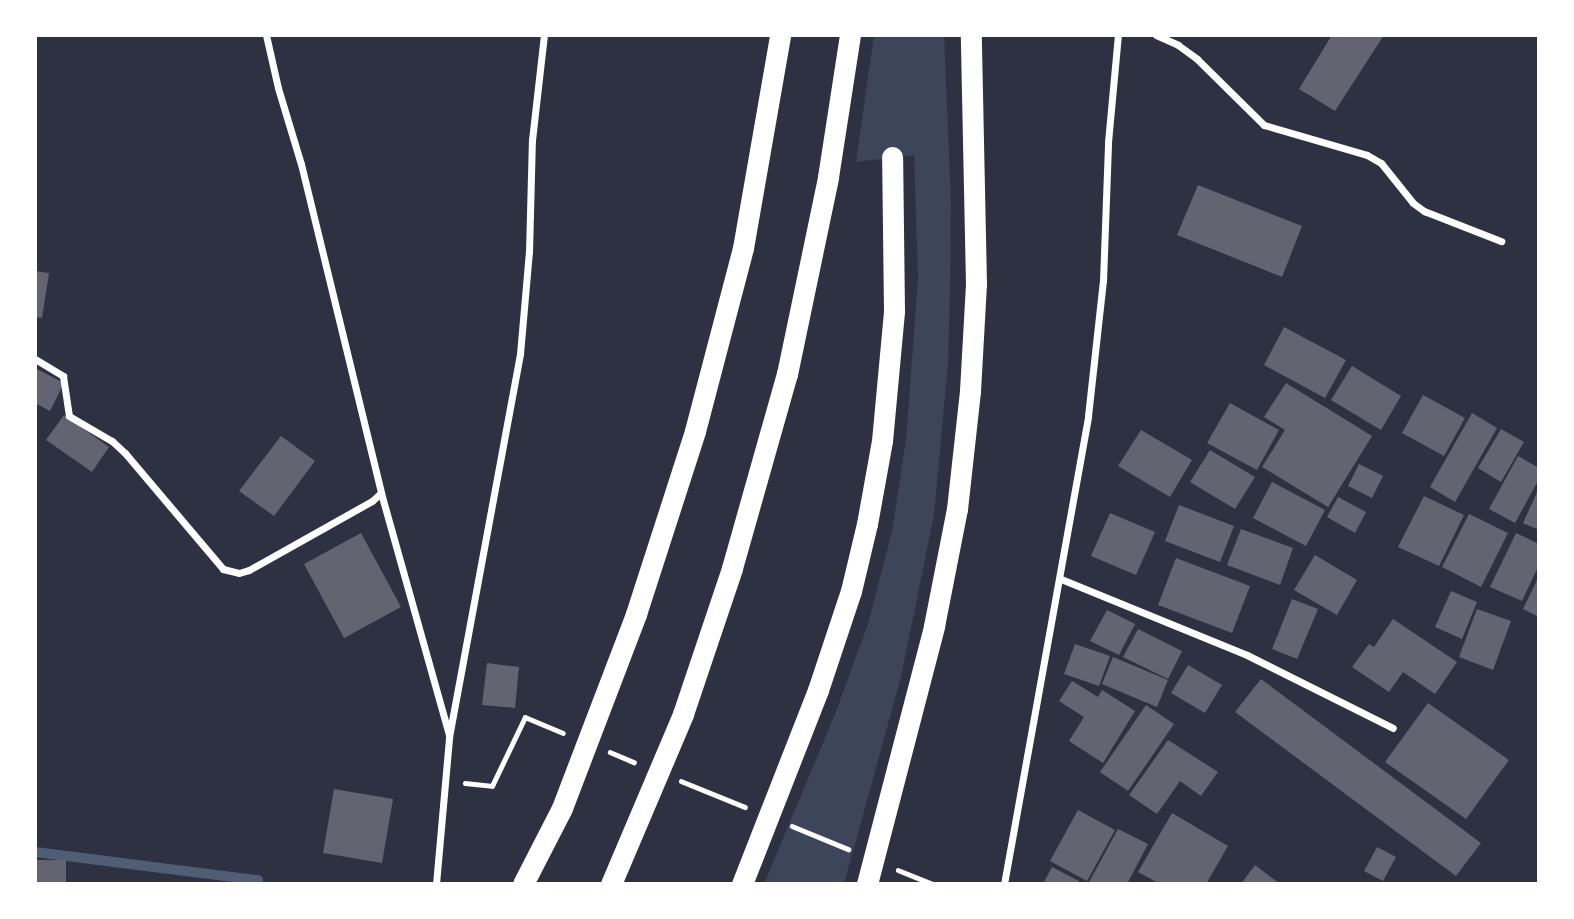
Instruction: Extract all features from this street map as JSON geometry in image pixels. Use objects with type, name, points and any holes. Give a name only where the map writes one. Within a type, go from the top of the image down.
[{"type":"highway","points":[[523,884],[562,808],[636,614],[695,431],[743,248],[780,35]]},
{"type":"highway","points":[[611,884],[683,713],[732,568],[769,439],[787,374],[828,177],[850,35]]},
{"type":"highway","points":[[867,884],[934,626],[957,509],[970,391],[976,284],[971,35]]},
{"type":"highway","points":[[742,884],[818,690],[850,591],[867,524],[882,441],[891,351],[895,259],[892,157]]},
{"type":"street","points":[[266,35],[278,88],[301,164],[381,493],[449,737]]},
{"type":"street","points":[[436,884],[449,737],[520,354],[529,252],[532,140],[544,35]]},
{"type":"street","points":[[1004,884],[1046,646],[1061,579],[1088,416],[1103,281],[1108,142],[1118,35]]},
{"type":"street","points":[[1156,35],[1178,45],[1197,59],[1264,125],[1367,155],[1381,163],[1413,203],[1424,211],[1501,241]]},
{"type":"street","points":[[35,359],[63,376],[69,416],[112,441],[125,453],[223,569],[239,573],[249,570],[372,501],[381,493]]},
{"type":"street","points":[[1061,579],[1247,655],[1393,728]]},
{"type":"path","points":[[492,786],[525,717],[576,738]]},
{"type":"path","points":[[601,748],[640,764]]},
{"type":"path","points":[[678,780],[755,811]]},
{"type":"path","points":[[780,821],[857,853]]},
{"type":"path","points":[[895,868],[933,884]]},
{"type":"shaded area","points":[[874,35],[944,35],[951,201],[950,293],[948,364],[934,515],[901,677],[844,884],[764,884],[835,714],[868,624],[892,531],[906,440],[918,278],[914,155],[856,162]]},
{"type":"building","points":[[1332,35],[1384,35],[1335,111],[1299,89]]},
{"type":"building","points":[[1198,185],[1302,226],[1282,277],[1177,235]]},
{"type":"building","points":[[35,271],[49,273],[42,318],[35,317]]},
{"type":"building","points":[[1284,327],[1346,360],[1325,398],[1264,365]]},
{"type":"building","points":[[1352,366],[1401,396],[1381,430],[1331,400]]},
{"type":"building","points":[[35,368],[64,383],[50,411],[35,403]]},
{"type":"building","points":[[1286,383],[1372,436],[1328,507],[1262,467],[1285,430],[1264,417]]},
{"type":"building","points":[[1423,395],[1465,418],[1444,456],[1402,433]]},
{"type":"building","points":[[1230,403],[1279,430],[1257,470],[1207,443]]},
{"type":"building","points":[[1472,413],[1497,428],[1455,502],[1430,487]]},
{"type":"building","points":[[64,415],[109,447],[92,472],[46,440]]},
{"type":"building","points":[[1501,429],[1524,442],[1501,482],[1478,468]]},
{"type":"building","points":[[1141,430],[1192,460],[1170,497],[1118,466]]},
{"type":"building","points":[[281,436],[315,461],[274,516],[239,491]]},
{"type":"building","points":[[1210,450],[1255,477],[1235,509],[1190,482]]},
{"type":"building","points":[[1518,456],[1539,468],[1539,479],[1515,523],[1489,509]]},
{"type":"building","points":[[1359,464],[1383,476],[1372,498],[1348,486]]},
{"type":"building","points":[[1272,482],[1325,510],[1306,546],[1253,518]]},
{"type":"building","points":[[1539,488],[1539,530],[1523,523]]},
{"type":"building","points":[[1424,496],[1464,515],[1439,566],[1398,547]]},
{"type":"building","points":[[1338,497],[1366,512],[1355,533],[1327,517]]},
{"type":"building","points":[[1179,505],[1234,526],[1220,562],[1165,541]]},
{"type":"building","points":[[1110,513],[1155,532],[1136,575],[1091,556]]},
{"type":"building","points":[[1469,514],[1508,533],[1481,587],[1442,567]]},
{"type":"building","points":[[1241,529],[1293,548],[1280,585],[1227,565]]},
{"type":"building","points":[[361,533],[401,607],[344,638],[304,564]]},
{"type":"building","points":[[1516,533],[1539,544],[1539,565],[1522,601],[1490,587]]},
{"type":"building","points":[[1315,555],[1357,580],[1337,615],[1294,590]]},
{"type":"building","points":[[1176,558],[1250,586],[1232,633],[1158,605]]},
{"type":"building","points":[[1539,576],[1539,617],[1523,609]]},
{"type":"building","points":[[1451,591],[1477,602],[1462,639],[1435,627]]},
{"type":"building","points":[[1292,599],[1318,609],[1297,659],[1272,649]]},
{"type":"building","points":[[1477,609],[1511,621],[1493,670],[1459,657]]},
{"type":"building","points":[[1107,610],[1135,624],[1119,655],[1090,641]]},
{"type":"building","points":[[1393,619],[1457,662],[1435,694],[1403,672],[1389,692],[1352,667],[1369,644],[1374,647]]},
{"type":"building","points":[[1138,629],[1182,651],[1168,679],[1123,657]]},
{"type":"building","points":[[1075,644],[1110,656],[1099,686],[1064,674]]},
{"type":"building","points":[[1113,657],[1168,680],[1157,707],[1102,684]]},
{"type":"building","points":[[487,663],[519,667],[515,708],[482,705]]},
{"type":"building","points":[[1188,665],[1222,685],[1205,713],[1171,693]]},
{"type":"building","points":[[1261,679],[1481,843],[1456,876],[1235,712]]},
{"type":"building","points":[[1072,681],[1098,697],[1102,690],[1135,711],[1103,763],[1069,741],[1084,717],[1059,701]]},
{"type":"building","points":[[1428,703],[1509,760],[1466,819],[1385,762]]},
{"type":"building","points":[[1146,705],[1174,724],[1128,791],[1100,772]]},
{"type":"building","points":[[1168,740],[1218,772],[1201,796],[1180,781],[1157,814],[1129,795]]},
{"type":"building","points":[[334,789],[393,799],[382,863],[323,853]]},
{"type":"building","points":[[1078,810],[1115,830],[1087,881],[1050,861]]},
{"type":"building","points":[[1172,813],[1228,846],[1206,884],[1160,884],[1138,872]]},
{"type":"building","points":[[1118,829],[1148,844],[1127,884],[1088,884]]},
{"type":"building","points":[[1377,847],[1396,857],[1383,881],[1364,871]]},
{"type":"building","points":[[35,860],[66,860],[66,884],[35,884]]},
{"type":"building","points":[[1255,865],[1280,884],[1241,884]]},
{"type":"building","points":[[1052,867],[1079,881],[1077,884],[1043,884]]},
{"type":"waterway","points":[[35,852],[258,880]]}]
